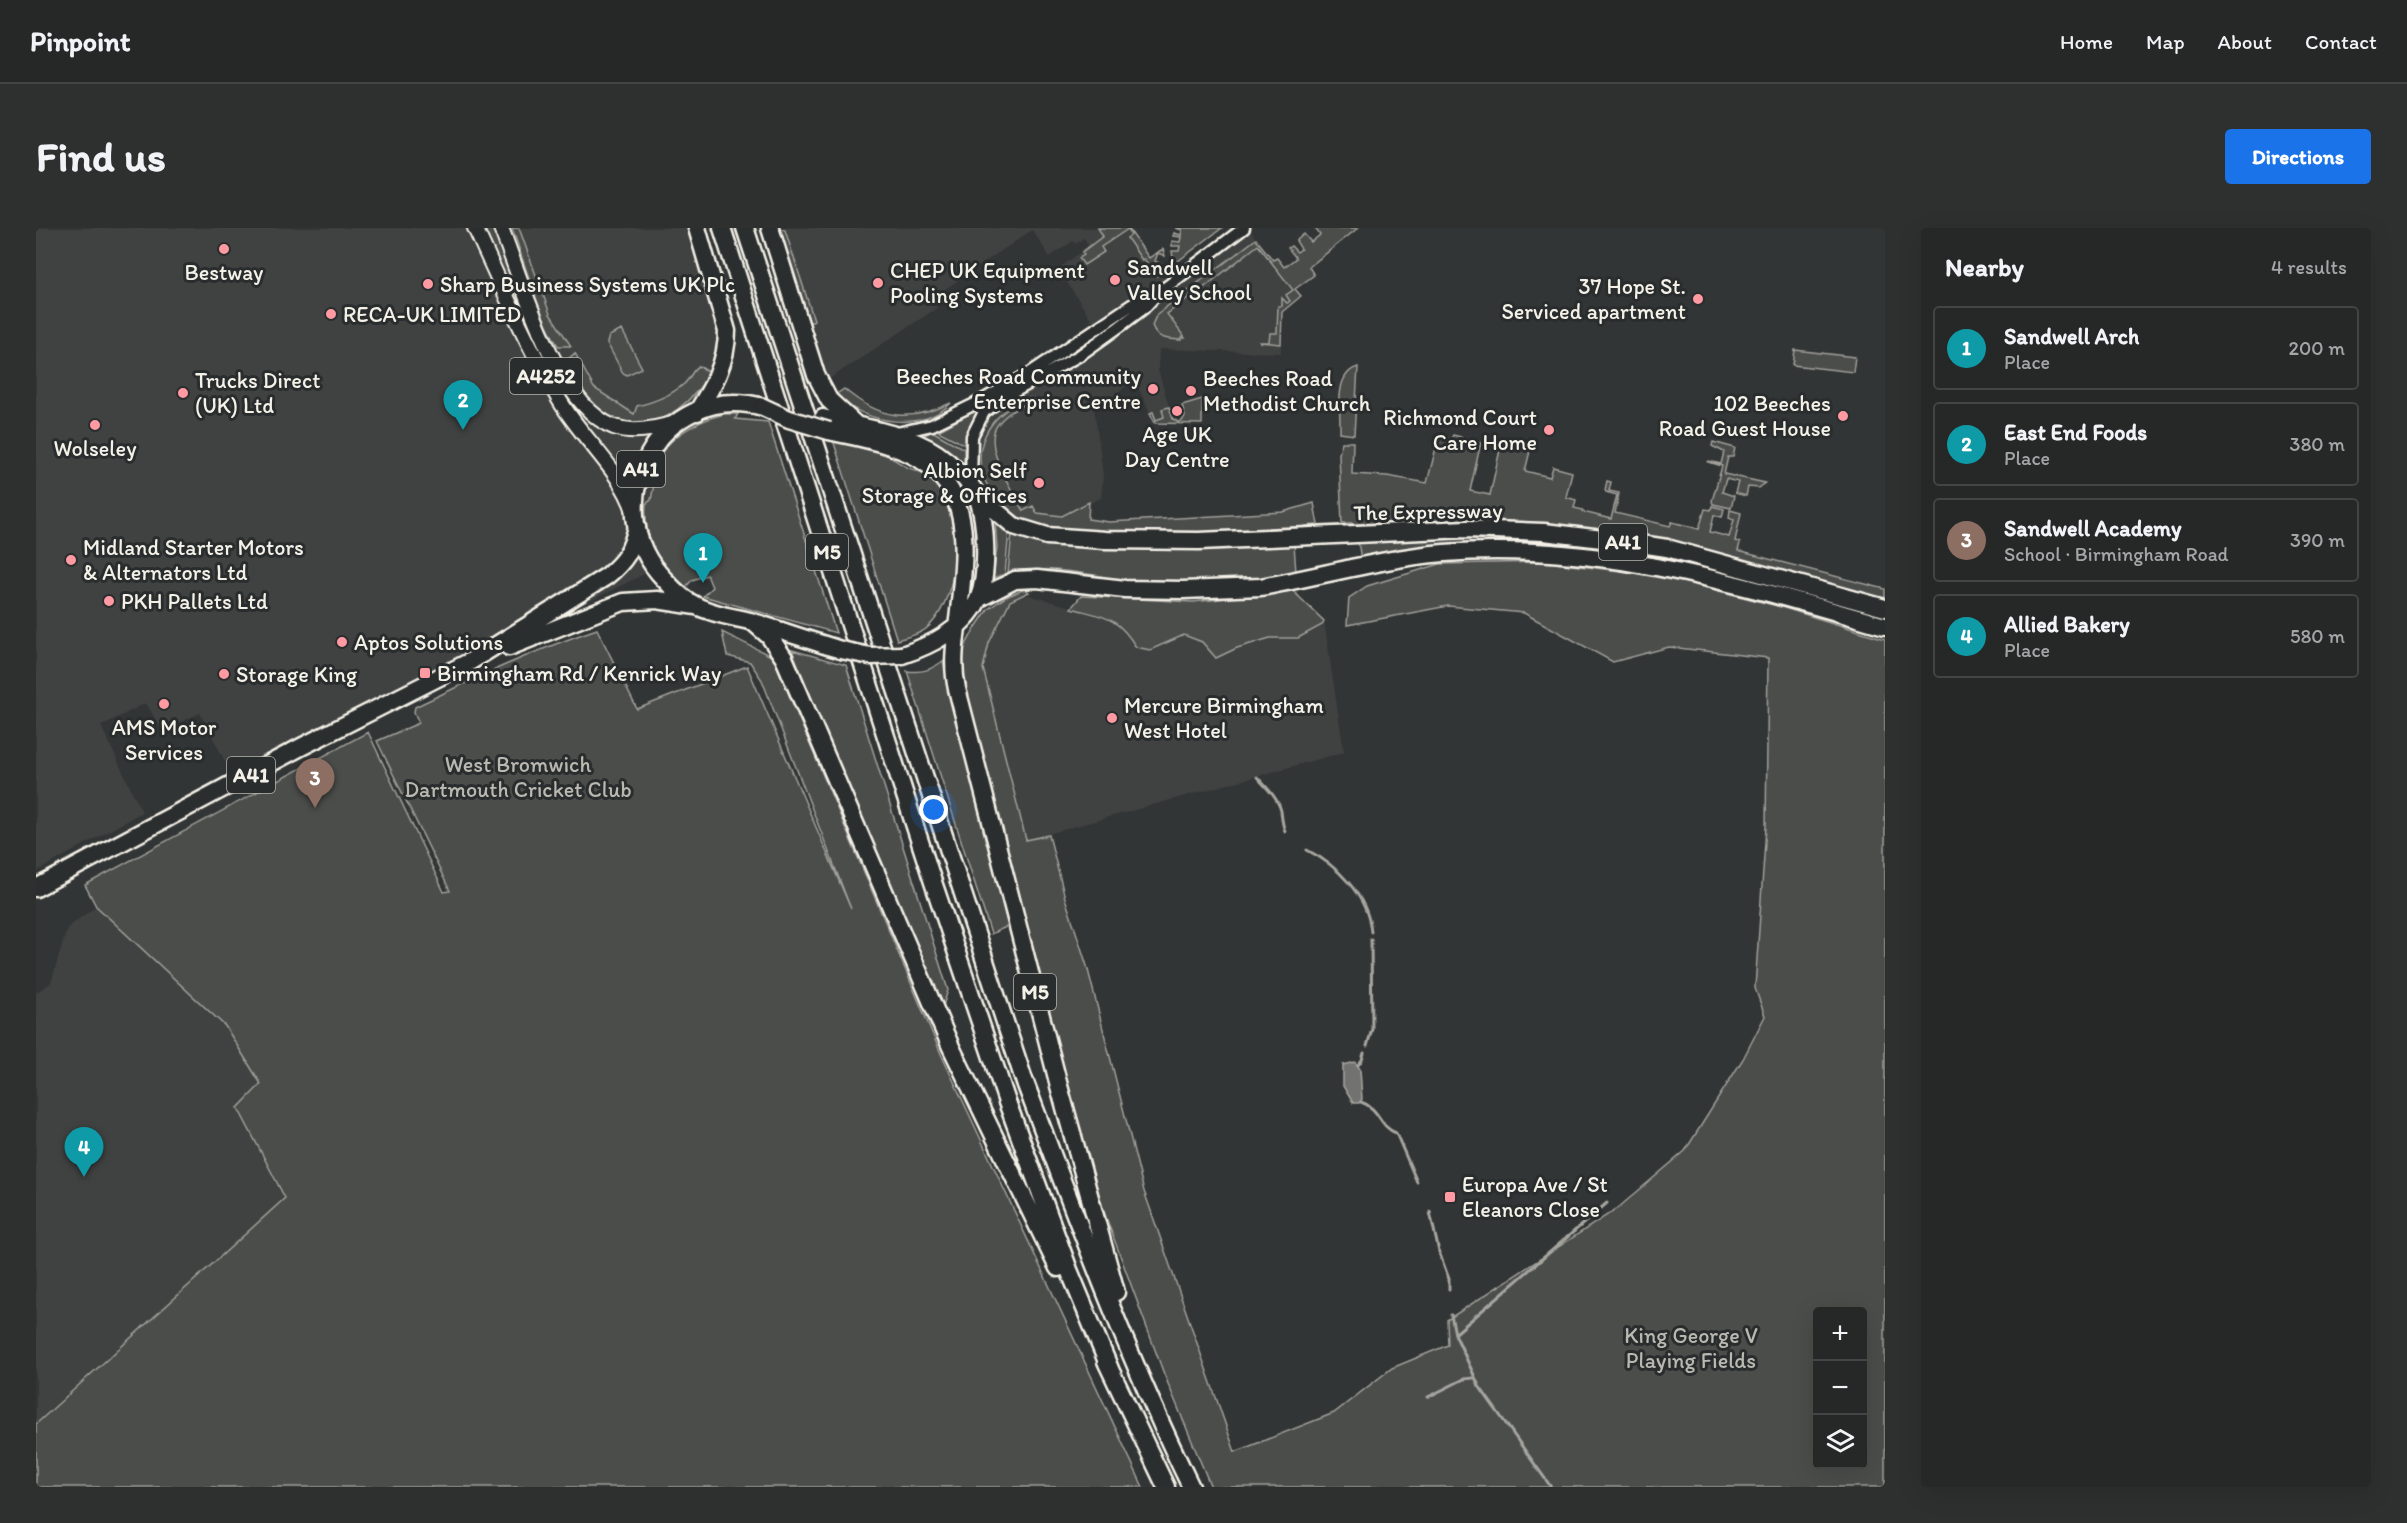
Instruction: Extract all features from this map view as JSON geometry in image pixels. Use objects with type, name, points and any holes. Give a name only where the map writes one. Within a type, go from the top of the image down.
[{"type":"highway","points":[[697,228],[727,332],[727,343],[723,364],[697,412]]},
{"type":"highway","name":"M5","points":[[722,228],[931,876],[1007,1102],[1069,1270],[1110,1369]]},
{"type":"highway","name":"M5","points":[[745,228],[1023,1077],[1132,1357],[1191,1487]]},
{"type":"highway","points":[[770,228],[816,375],[829,400],[857,426]]},
{"type":"highway","name":"A41","points":[[36,888],[301,747],[471,661],[607,576],[622,563],[632,548],[636,520],[636,484],[646,457],[660,437],[677,423],[697,412],[716,405],[763,407],[826,425],[857,426],[892,434],[921,445],[946,460],[973,490],[985,531],[986,551],[978,599],[958,625],[940,639],[921,649],[889,657],[870,656],[841,650],[697,606],[657,600],[622,602],[471,661]]},
{"type":"highway","points":[[826,425],[903,450],[928,465],[947,486],[962,519],[964,545],[958,625]]},
{"type":"highway","name":"The Expressway","points":[[973,490],[1014,526],[1047,536],[1150,541],[1305,537],[1467,529],[1544,532],[1667,548],[1885,608]]},
{"type":"highway","name":"A41","points":[[636,520],[643,549],[654,567],[665,581],[697,606]]},
{"type":"highway","name":"The Expressway","points":[[978,599],[1015,580],[1037,579],[1125,589],[1184,590],[1261,586],[1443,553],[1508,550],[1584,555],[1686,571],[1885,626]]},
{"type":"highway","name":"M5","points":[[754,622],[770,636],[784,658],[951,1047],[1031,1215],[1110,1369],[1166,1487]]},
{"type":"highway","name":"M5","points":[[958,625],[953,656],[957,689],[1059,1086],[1132,1357]]},
{"type":"main road","name":"A4252","points":[[476,228],[536,360],[573,421],[620,479],[636,520]]},
{"type":"main road","name":"A4252","points":[[501,228],[540,331],[571,388],[583,404],[606,423],[626,430],[652,429],[677,423]]},
{"type":"street","points":[[973,490],[972,436],[984,412],[1005,397],[1080,355],[1136,315],[1157,294],[1244,228]]},
{"type":"street","points":[[892,434],[932,425],[955,415],[1030,373],[1133,304],[1157,294]]},
{"type":"shaded area","points":[[36,228],[688,228],[715,313],[719,333],[718,346],[704,383],[697,412],[701,421],[669,443],[654,465],[655,479],[651,501],[662,565],[236,782],[200,713],[162,731],[146,703],[101,726],[142,812],[36,872]]},
{"type":"shaded area","points":[[777,228],[1128,228],[1168,285],[1234,236],[1228,228],[1248,228],[1301,296],[1282,312],[1281,353],[1159,349],[1158,370],[1174,423],[1155,423],[1134,379],[1105,405],[1094,407],[1103,475],[1101,498],[1089,504],[1087,519],[1030,516],[1015,507],[995,468],[995,454],[965,448],[949,438],[978,409],[1081,347],[1102,331],[1097,328],[1058,269],[1089,246],[1084,238],[1075,244],[1073,241],[1050,257],[1032,230],[932,299],[937,308],[826,381]]},
{"type":"shaded area","points":[[1029,595],[1111,619],[1321,625],[1324,621],[1344,752],[1026,840],[985,678],[984,662],[989,643],[1010,601]]},
{"type":"shaded area","points":[[368,732],[261,1084],[238,1108],[285,1198],[36,1424],[36,993],[51,983],[67,928],[96,906],[85,885]]},
{"type":"shaded area","points":[[1355,1062],[1360,1069],[1362,1099],[1359,1103],[1353,1103],[1343,1086],[1343,1065]]},
{"type":"green space","points":[[483,228],[495,228],[514,280],[507,283]]},
{"type":"green space","points":[[512,228],[519,228],[550,314],[571,346],[558,346],[551,332],[538,303]]},
{"type":"green space","points":[[779,228],[785,230],[814,320],[809,323]]},
{"type":"green space","points":[[1098,228],[1128,228],[1149,258],[1163,249],[1165,256],[1158,253],[1155,261],[1168,268],[1157,276],[1144,259],[1142,260],[1127,238],[1131,235],[1128,229],[1101,247],[1104,252],[1084,265],[1079,258],[1084,255],[1082,252],[1103,236]]},
{"type":"green space","points":[[1175,228],[1222,228],[1174,264],[1172,251],[1179,251],[1180,246],[1172,246],[1172,241],[1180,242],[1181,237],[1173,236],[1174,233],[1181,235],[1182,230]]},
{"type":"green space","points":[[1315,228],[1358,228],[1309,267],[1314,275],[1295,289],[1301,296],[1282,312],[1281,344],[1259,342],[1269,342],[1270,333],[1277,333],[1278,306],[1282,306],[1282,298],[1287,303],[1290,301],[1286,295],[1293,290],[1258,245],[1167,314],[1185,338],[1167,339],[1154,330],[1152,325],[1157,314],[1256,239],[1273,260],[1277,258],[1284,267],[1296,258],[1288,248],[1291,246],[1297,252],[1301,249],[1296,241],[1304,234],[1311,242],[1320,235]]},
{"type":"green space","points":[[622,330],[642,368],[627,375],[623,373],[607,343],[609,336]]},
{"type":"green space","points":[[1795,350],[1855,357],[1853,372],[1793,365]]},
{"type":"green space","points":[[575,353],[594,388],[634,414],[637,406],[662,398],[679,388],[699,366],[710,373],[696,392],[677,410],[654,422],[630,425],[609,415],[588,397],[566,361]]},
{"type":"green space","points":[[1358,367],[1354,435],[1340,433],[1342,386],[1350,371]]},
{"type":"green space","points":[[844,389],[870,407],[895,415],[921,413],[951,403],[940,412],[926,418],[911,421],[879,419],[851,407],[835,395]]},
{"type":"green space","points":[[1030,398],[1034,400],[1014,410],[998,424],[993,444],[1000,468],[1023,511],[1033,506],[1037,513],[1062,516],[1089,502],[1088,519],[1109,522],[1283,512],[1314,503],[1318,525],[1305,526],[1305,532],[1143,534],[1065,531],[1020,522],[1021,519],[1000,502],[990,490],[980,461],[981,447],[986,434],[1003,412]]},
{"type":"green space","points":[[1202,399],[1202,424],[1155,423],[1150,413],[1153,412],[1156,420],[1164,417],[1162,409],[1169,407],[1173,419],[1178,422],[1182,421],[1185,416],[1182,405]]},
{"type":"green space","points":[[978,409],[968,431],[965,445],[938,431]]},
{"type":"green space","points":[[738,414],[735,419],[768,422],[836,633],[703,596],[712,587],[707,575],[692,580],[686,587],[668,570],[655,551],[647,529],[646,504],[651,500],[655,479],[652,474],[656,462],[663,451],[680,434],[712,417]]},
{"type":"green space","points":[[932,431],[964,449],[964,463],[923,436]]},
{"type":"green space","points":[[1453,435],[1481,442],[1470,491],[1490,495],[1501,445],[1530,451],[1525,471],[1550,477],[1553,467],[1572,472],[1566,497],[1576,500],[1574,508],[1583,510],[1583,512],[1611,519],[1617,495],[1606,492],[1607,481],[1611,482],[1609,491],[1619,493],[1615,513],[1670,526],[1672,522],[1699,529],[1705,509],[1711,510],[1712,506],[1724,509],[1722,517],[1714,515],[1710,532],[1729,537],[1734,520],[1729,518],[1730,510],[1741,513],[1735,541],[1740,543],[1738,551],[1885,589],[1885,602],[1739,559],[1661,542],[1352,530],[1352,523],[1342,523],[1339,454],[1342,442],[1353,442],[1352,474],[1387,476],[1427,483],[1439,436],[1451,439]]},
{"type":"green space","points":[[833,440],[882,447],[902,465],[928,474],[951,509],[957,536],[957,550],[948,594],[935,619],[927,628],[913,636],[897,640]]},
{"type":"green space","points":[[1713,442],[1735,448],[1733,457],[1728,457],[1724,474],[1765,483],[1759,488],[1748,487],[1746,496],[1735,493],[1738,482],[1726,479],[1722,492],[1734,496],[1731,508],[1713,504],[1712,501],[1722,466],[1708,462],[1721,464],[1724,452],[1712,446]]},
{"type":"green space","points":[[995,520],[1009,530],[1005,574],[993,579],[997,547]]},
{"type":"green space","points":[[1012,533],[1294,544],[1296,573],[1235,581],[1172,584],[1126,582],[1095,575],[1052,570],[1008,573]]},
{"type":"green space","points":[[1491,537],[1644,550],[1885,614],[1885,621],[1637,557],[1361,560],[1358,541]]},
{"type":"green space","name":"King George V Playing Fields","points":[[1546,562],[1661,576],[1781,607],[1885,639],[1885,1487],[1211,1487],[1164,1374],[1100,1201],[1073,1113],[960,678],[961,654],[988,609],[1006,597],[1025,589],[1029,592],[1010,601],[989,643],[983,668],[1026,840],[1049,835],[1065,898],[1087,966],[1144,1191],[1235,1452],[1334,1413],[1392,1368],[1448,1345],[1447,1320],[1618,1208],[1685,1151],[1743,1059],[1765,1016],[1755,988],[1766,827],[1768,658],[1669,647],[1613,662],[1524,613],[1448,606],[1347,625],[1349,598],[1367,586],[1440,564]]},
{"type":"green space","points":[[1293,591],[1324,621],[1322,625],[1298,638],[1270,638],[1237,648],[1216,658],[1202,642],[1184,635],[1150,650],[1136,647],[1116,623],[1071,608],[1081,596],[1193,602]]},
{"type":"green space","name":"West Bromwich Dartmouth Cricket Club","points":[[597,629],[637,709],[747,666],[851,909],[762,680],[750,662],[727,656],[722,632],[773,657],[941,1054],[1143,1487],[36,1487],[36,1424],[285,1198],[238,1108],[261,1084],[225,1026],[96,906],[85,885],[368,732],[444,892],[450,891],[377,741],[419,723],[414,712],[415,707],[505,665]]},
{"type":"green space","points":[[792,650],[846,665],[948,990],[943,1006],[937,1001],[876,859]]},
{"type":"green space","points":[[943,661],[1008,926],[991,934],[907,671],[926,670]]},
{"type":"waterway","points":[[1257,777],[1277,802],[1285,831]]},
{"type":"waterway","points":[[1307,850],[1329,864],[1349,883],[1364,906],[1371,932]]},
{"type":"waterway","points":[[1367,1046],[1372,1029],[1371,939]]},
{"type":"waterway","points":[[1358,1065],[1364,1053]]},
{"type":"waterway","points":[[1361,1102],[1372,1109],[1386,1126],[1396,1133],[1417,1182]]},
{"type":"waterway","points":[[1456,1333],[1607,1203]]},
{"type":"waterway","points":[[1430,1212],[1439,1252],[1449,1279],[1449,1289]]},
{"type":"waterway","points":[[1451,1315],[1455,1334],[1479,1386],[1551,1487]]},
{"type":"waterway","points":[[1428,1397],[1464,1379],[1473,1378]]},
{"type":"place","name":"Bestway","points":[[224,249]]},
{"type":"place","name":"Sandwell Valley School","points":[[1115,280]]},
{"type":"place","name":"CHEP UK Equipment Pooling Systems","points":[[878,283]]},
{"type":"place","name":"Sharp Business Systems UK Plc","points":[[428,284]]},
{"type":"place","name":"37 Hope St. Serviced apartment","points":[[1698,299]]},
{"type":"place","name":"RECA-UK LIMITED","points":[[331,314]]},
{"type":"place","name":"Beeches Road Community Enterprise Centre","points":[[1153,389]]},
{"type":"place","name":"Beeches Road Methodist Church","points":[[1191,391]]},
{"type":"place","name":"Trucks Direct (UK) Ltd","points":[[183,393]]},
{"type":"place","name":"Age UK Day Centre","points":[[1177,411]]},
{"type":"place","name":"102 Beeches Road Guest House","points":[[1843,416]]},
{"type":"place","name":"Wolseley","points":[[95,425]]},
{"type":"place","name":"East End Foods","points":[[463,430]]},
{"type":"place","name":"Richmond Court Care Home","points":[[1549,430]]},
{"type":"place","name":"Albion Self Storage & Offices","points":[[1039,483]]},
{"type":"place","name":"Midland Starter Motors & Alternators Ltd","points":[[71,560]]},
{"type":"place","name":"Sandwell Arch","points":[[703,583]]},
{"type":"place","name":"PKH Pallets Ltd","points":[[109,601]]},
{"type":"place","name":"Aptos Solutions","points":[[342,642]]},
{"type":"place","name":"Birmingham Rd / Kenrick Way","points":[[425,673]]},
{"type":"place","name":"Storage King","points":[[224,674]]},
{"type":"place","name":"AMS Motor Services","points":[[164,704]]},
{"type":"place","name":"Mercure Birmingham West Hotel","points":[[1112,718]]},
{"type":"place","name":"Sandwell Academy","points":[[315,808]]},
{"type":"place","name":"Allied Bakery","points":[[84,1177]]},
{"type":"place","name":"Europa Ave / St Eleanors Close","points":[[1450,1197]]}]
